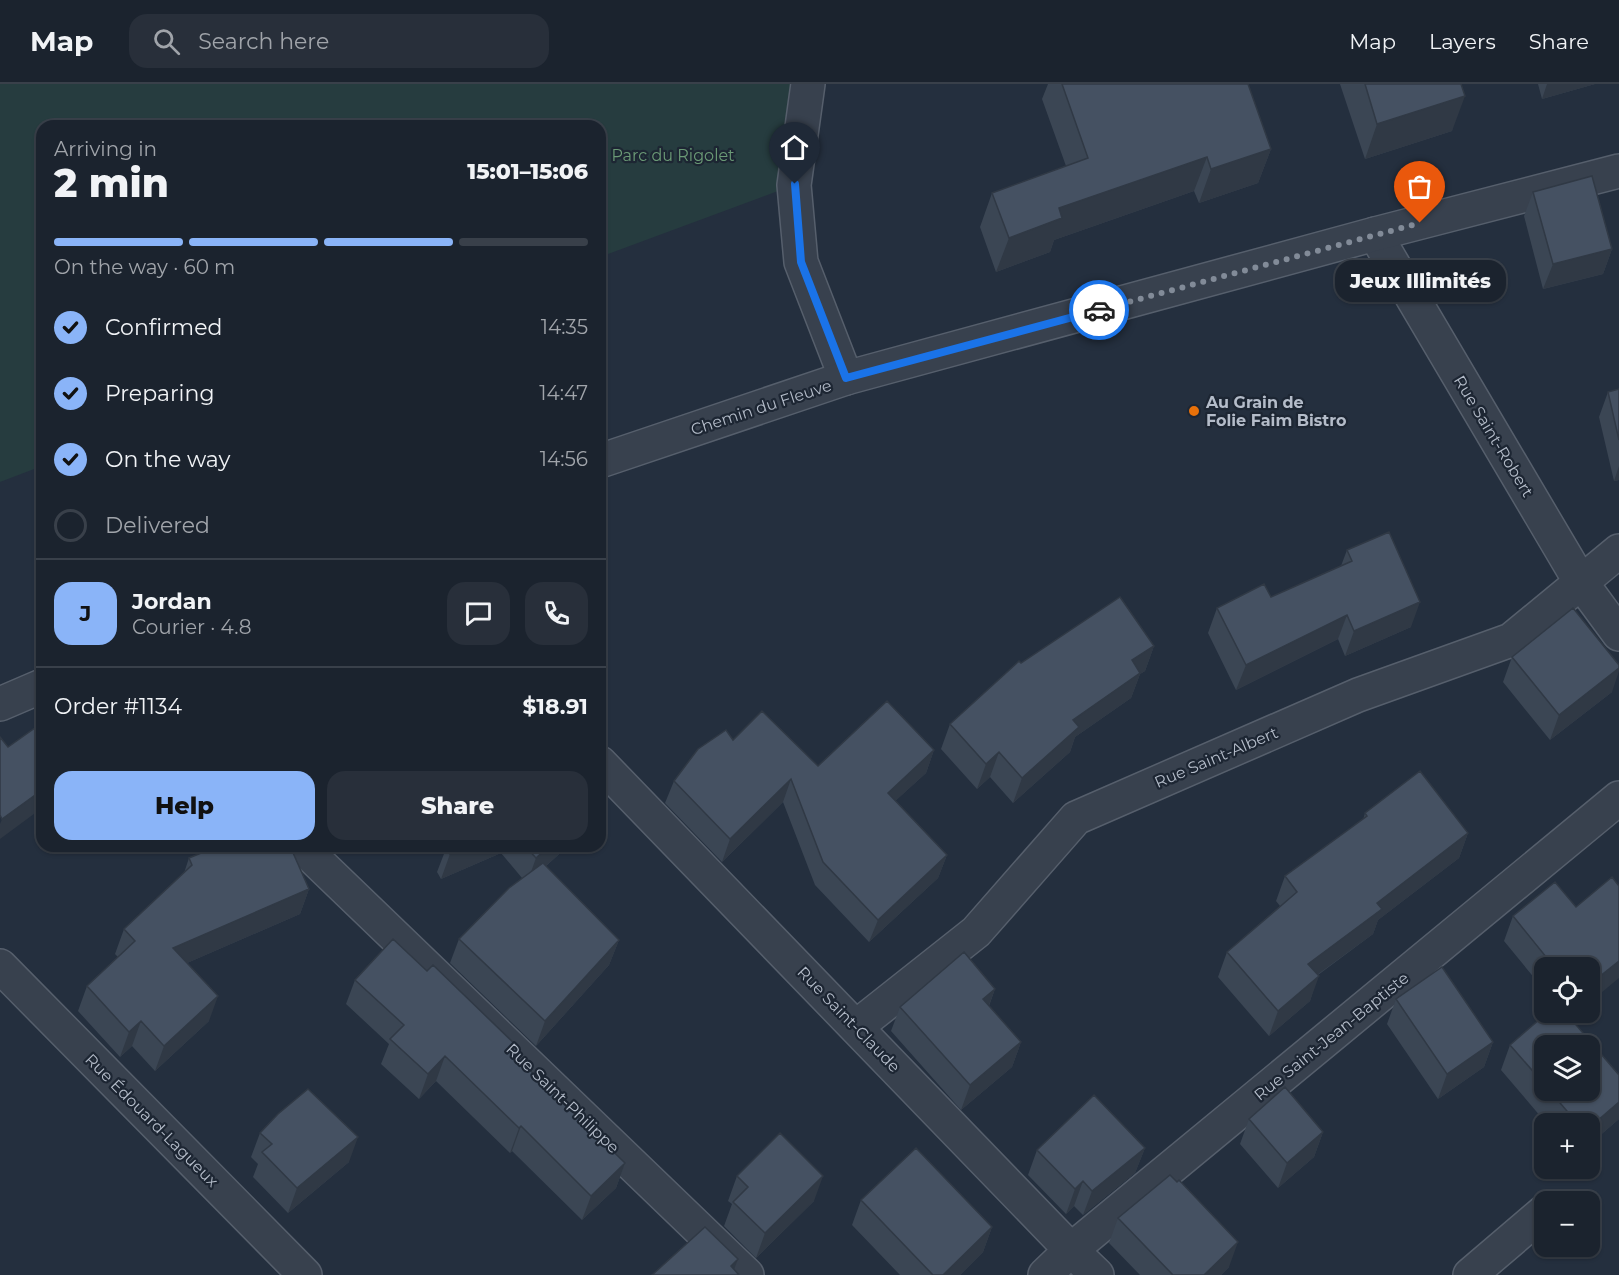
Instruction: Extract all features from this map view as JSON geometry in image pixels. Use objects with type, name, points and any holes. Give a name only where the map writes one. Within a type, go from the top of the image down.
[{"type":"street","points":[[808,84],[795,184],[801,262],[846,378]]},
{"type":"street","name":"Chemin du Fleuve","points":[[606,459],[846,378],[1375,234],[1619,171]]},
{"type":"street","name":"Rue Saint-Robert","points":[[1375,234],[1580,581],[1619,634]]},
{"type":"street","name":"Rue Saint-Albert","points":[[856,1026],[976,932],[1076,818],[1358,695],[1511,640],[1619,550]]},
{"type":"street","points":[[0,704],[36,689]]},
{"type":"street","name":"Rue Saint-Claude","points":[[606,769],[1097,1275]]},
{"type":"street","name":"Rue Saint-Jean-Baptiste","points":[[1045,1275],[1071,1250],[1619,798]]},
{"type":"street","name":"Rue Saint-Philippe","points":[[307,852],[747,1275]]},
{"type":"street","name":"Rue Édouard-Lagueux","points":[[0,966],[305,1275]]},
{"type":"street","points":[[1470,1275],[1534,1221]]},
{"type":"green space","name":"Parc du Rigolet","points":[[0,84],[810,84],[794,185],[606,255],[606,120],[36,120],[36,468],[0,482]]},
{"type":"building","points":[[1062,84],[1248,84],[1271,149],[1211,169],[1207,157],[1059,208],[1062,218],[1009,238],[992,193],[1088,158]]},
{"type":"building","points":[[1365,84],[1461,84],[1465,96],[1377,124]]},
{"type":"building","points":[[1592,176],[1612,249],[1553,264],[1533,192]]},
{"type":"building","points":[[1619,389],[1619,440],[1608,392]]},
{"type":"building","points":[[1389,532],[1420,602],[1354,631],[1347,615],[1246,665],[1217,608],[1264,584],[1271,597],[1352,561],[1347,550]]},
{"type":"building","points":[[1120,597],[1154,646],[1132,660],[1140,673],[1073,720],[1079,727],[1022,778],[999,752],[986,764],[950,724],[1019,661],[1021,663]]},
{"type":"building","points":[[1573,608],[1619,665],[1619,668],[1559,715],[1512,657]]},
{"type":"building","points":[[887,701],[934,750],[888,793],[947,855],[878,920],[823,862],[791,779],[730,839],[674,781],[698,749],[726,730],[733,740],[762,711],[818,766]]},
{"type":"building","points":[[36,727],[36,794],[2,819],[0,815],[0,737],[8,747]]},
{"type":"building","points":[[1420,771],[1468,833],[1377,903],[1382,909],[1308,964],[1319,976],[1278,1011],[1227,952],[1297,892],[1285,876],[1367,816],[1365,813]]},
{"type":"building","points":[[204,852],[293,852],[309,889],[173,948],[218,996],[164,1046],[141,1021],[129,1032],[87,986],[135,941],[124,929],[192,865],[189,858]]},
{"type":"building","points":[[530,852],[542,852],[536,858]]},
{"type":"building","points":[[543,863],[619,940],[545,1021],[459,939],[509,888]]},
{"type":"building","points":[[1612,877],[1619,886],[1619,961],[1600,976],[1600,957],[1546,957],[1513,916],[1555,882],[1576,907]]},
{"type":"building","points":[[393,939],[427,971],[433,965],[520,1049],[515,1056],[625,1163],[591,1196],[521,1126],[519,1128],[445,1056],[428,1074],[390,1039],[404,1025],[355,980]]},
{"type":"building","points":[[964,952],[995,989],[983,999],[1021,1042],[970,1085],[900,1007]]},
{"type":"building","points":[[1442,967],[1493,1042],[1447,1074],[1396,999]]},
{"type":"building","points":[[1535,1023],[1574,1023],[1585,1035],[1534,1035],[1534,1072],[1510,1045]]},
{"type":"building","points":[[1600,1053],[1619,1075],[1619,1102],[1600,1118],[1600,1113],[1569,1113],[1558,1101],[1600,1101]]},
{"type":"building","points":[[1285,1087],[1323,1132],[1287,1163],[1249,1119]]},
{"type":"building","points":[[308,1089],[358,1137],[297,1188],[262,1152],[272,1144],[260,1133],[278,1114]]},
{"type":"building","points":[[1094,1095],[1145,1148],[1092,1191],[1083,1181],[1075,1189],[1037,1150]]},
{"type":"building","points":[[780,1133],[823,1176],[765,1233],[733,1202],[748,1187],[737,1176]]},
{"type":"building","points":[[916,1148],[992,1227],[943,1275],[933,1275],[861,1200]]},
{"type":"building","points":[[1170,1175],[1177,1182],[1179,1180],[1238,1242],[1204,1275],[1173,1275],[1118,1218]]},
{"type":"building","points":[[705,1227],[738,1259],[731,1266],[739,1275],[652,1275]]},
{"type":"way so far","points":[[1099,310],[1420,223]]},
{"type":"place","name":"Jeux Illimités","points":[[1420,223]]},
{"type":"place","name":"Au Grain de Folie Faim Bistro","points":[[1194,411]]},
{"type":"route","points":[[795,184],[801,262],[846,378],[1099,310]]}]
